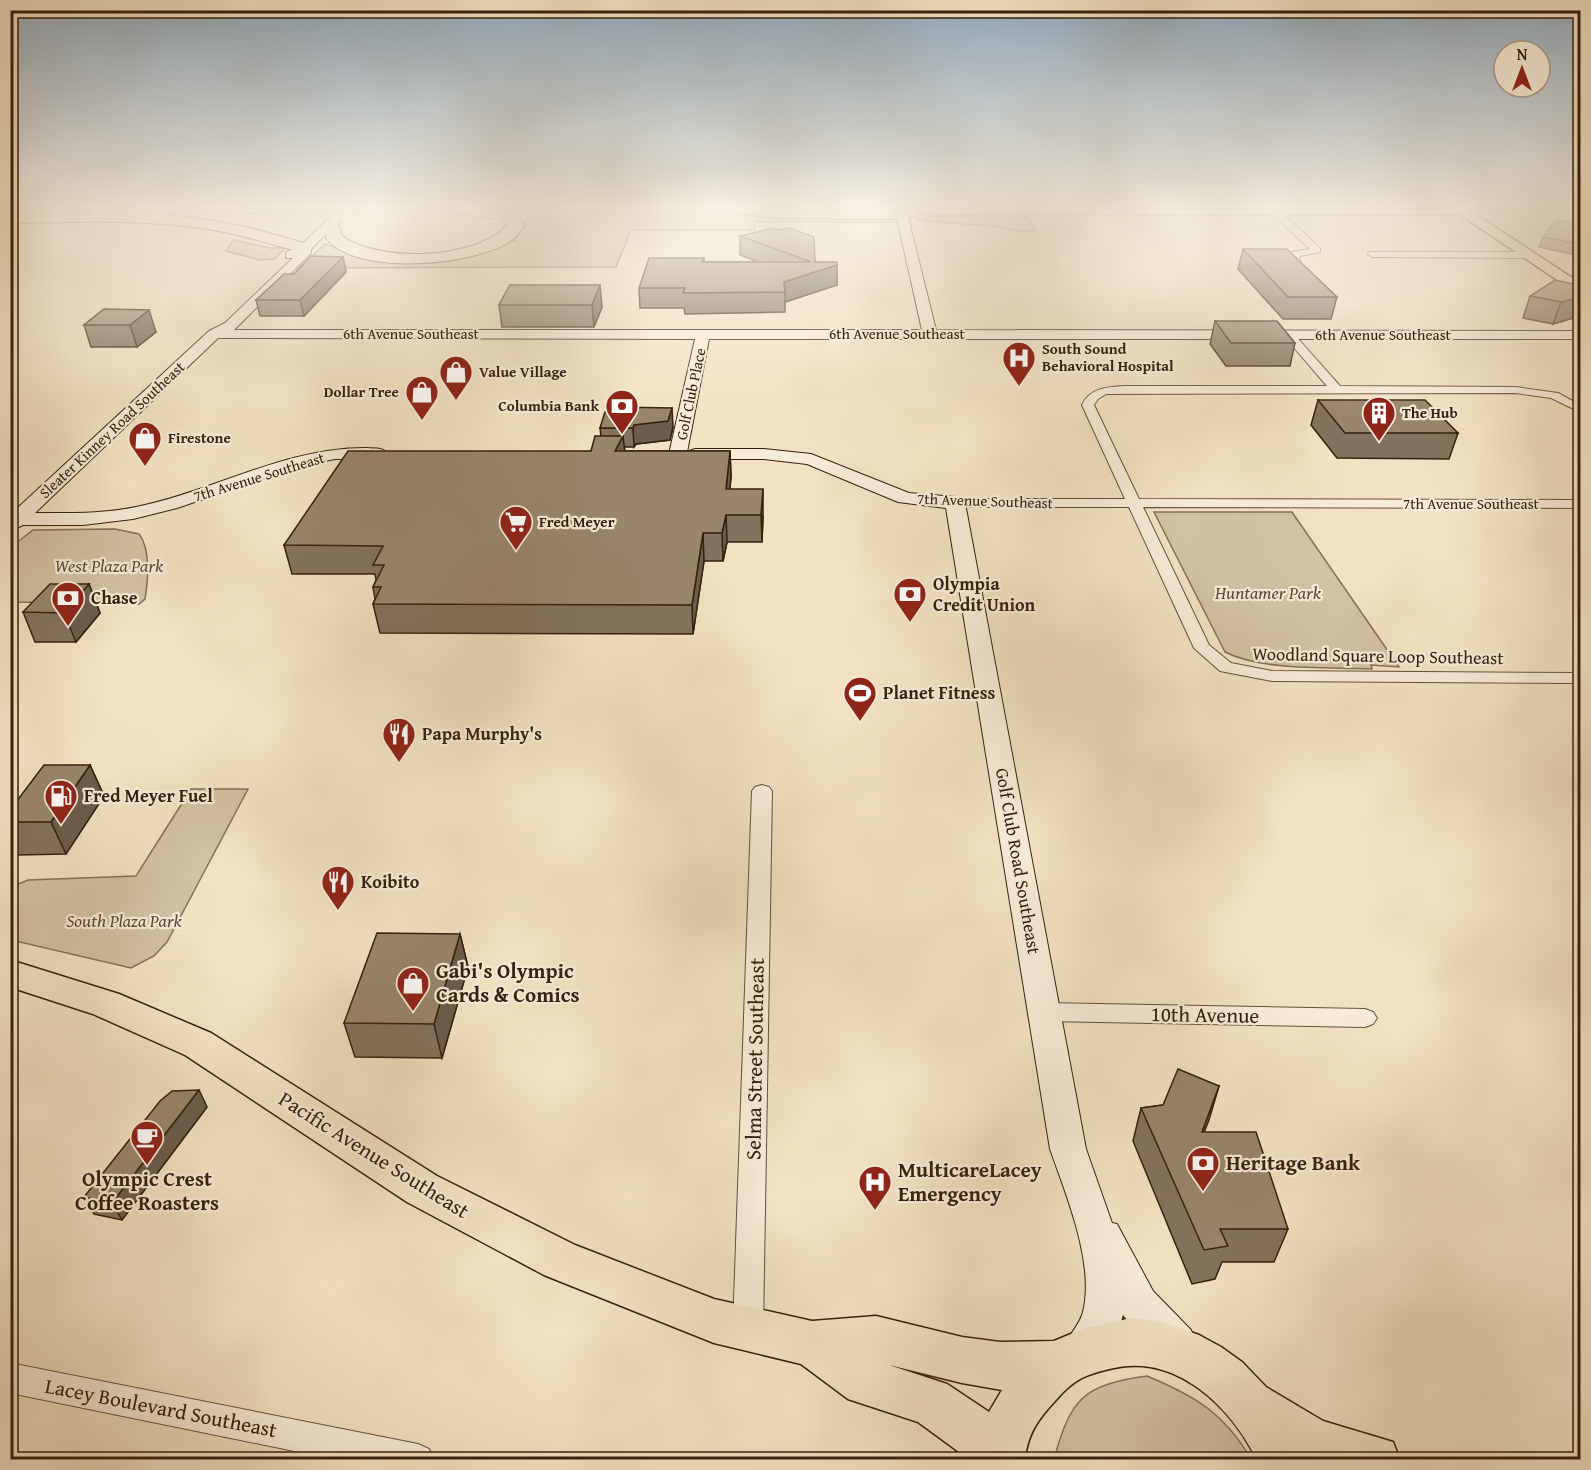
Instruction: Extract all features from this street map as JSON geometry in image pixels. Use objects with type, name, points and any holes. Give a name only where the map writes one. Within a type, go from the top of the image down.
[{"type":"main road","points":[[1559,276],[1581,290]]},
{"type":"main road","name":"Pacific Avenue Southeast","points":[[10,973],[76,993],[159,1024],[198,1044],[413,1184],[560,1260],[714,1321],[812,1344],[876,1339],[962,1360],[1000,1366],[1068,1358],[1133,1341],[1160,1345],[1187,1355],[1224,1378],[1249,1402]]},
{"type":"main road","name":"Pacific Avenue Southeast","points":[[812,1344],[865,1382],[930,1401],[983,1437],[1000,1458]]},
{"type":"main road","points":[[1000,1458],[1002,1440],[1013,1416],[1068,1358]]},
{"type":"main road","points":[[1249,1402],[1276,1442],[1284,1460]]},
{"type":"main road","points":[[1249,1402],[1313,1443],[1375,1460]]},
{"type":"street","name":"Sleater Kinney Road Southeast","points":[[214,334],[217,326],[269,276]]},
{"type":"street","name":"Sleater Kinney Road Southeast","points":[[13,521],[214,334],[230,326],[283,276]]},
{"type":"street","points":[[916,276],[930,334]]},
{"type":"street","name":"6th Avenue Southeast","points":[[214,334],[1581,335]]},
{"type":"street","name":"Golf Club Place","points":[[678,454],[703,334]]},
{"type":"street","points":[[1288,334],[1336,389]]},
{"type":"street","name":"Woodland Square Loop Southeast","points":[[1581,409],[1554,395],[1530,390],[1124,389],[1097,394],[1089,400],[1088,405],[1202,648],[1226,667],[1272,676],[1581,678]]},
{"type":"street","name":"7th Avenue Southeast","points":[[13,521],[126,515],[192,498],[322,456],[400,454]]},
{"type":"street","name":"7th Avenue Southeast","points":[[656,454],[753,454],[811,459],[905,498],[955,503],[1581,504]]},
{"type":"street","name":"Golf Club Road Southeast","points":[[955,503],[1068,1149],[1092,1217],[1139,1305],[1149,1319],[1187,1355]]},
{"type":"street","name":"Selma Street Southeast","points":[[748,1328],[762,790]]},
{"type":"street","name":"10th Avenue","points":[[1045,1012],[1365,1018]]},
{"type":"street","name":"Golf Club Road Southeast","points":[[1068,1358],[1098,1330],[1104,1291],[1092,1217]]},
{"type":"street","name":"Lacey Boulevard Southeast","points":[[10,1378],[418,1460]]},
{"type":"green space","name":"Huntamer Park","points":[[1154,512],[1292,512],[1399,667],[1371,665],[1372,669],[1277,665],[1240,658],[1225,652]]},
{"type":"green space","name":"West Plaza Park","points":[[115,529],[139,534],[147,556],[148,574],[145,599],[139,604],[11,602],[11,547],[33,530]]},
{"type":"green space","name":"South Plaza Park","points":[[191,789],[248,789],[167,942],[154,956],[131,968],[11,940],[11,887],[28,880],[136,876]]},
{"type":"green space","points":[[1147,1376],[1180,1391],[1207,1408],[1230,1429],[1251,1459],[1054,1459],[1067,1422],[1074,1408],[1083,1398],[1108,1384]]},
{"type":"building","points":[[282,276],[324,276],[300,300],[256,300]]},
{"type":"building","points":[[643,276],[804,276],[784,282],[785,292],[683,293],[685,288],[639,288]]},
{"type":"building","points":[[1268,276],[1315,276],[1337,297],[1288,297]]},
{"type":"building","points":[[1555,280],[1577,285],[1581,290],[1581,297],[1561,302],[1530,296]]},
{"type":"building","points":[[510,285],[600,285],[592,305],[499,305]]},
{"type":"building","points":[[104,309],[149,310],[130,325],[84,325]]},
{"type":"building","points":[[1215,321],[1277,321],[1295,343],[1231,343]]},
{"type":"building","points":[[1318,400],[1425,400],[1458,433],[1345,433]]},
{"type":"building","points":[[615,407],[672,408],[668,421],[634,425],[633,428],[600,428],[605,412],[614,412]]},
{"type":"building","name":"Fred Meyer","points":[[595,436],[623,436],[615,451],[730,451],[726,489],[763,489],[761,515],[726,515],[722,533],[703,533],[692,605],[373,604],[381,587],[373,587],[384,565],[373,565],[383,546],[284,545],[348,451],[591,451]]},
{"type":"building","points":[[50,584],[89,584],[64,613],[23,612]]},
{"type":"building","points":[[44,765],[90,765],[51,822],[10,822],[10,810]]},
{"type":"building","points":[[377,933],[460,934],[434,1024],[344,1023]]},
{"type":"building","points":[[1178,1069],[1219,1086],[1202,1132],[1256,1132],[1288,1229],[1220,1229],[1228,1246],[1204,1250],[1141,1108],[1163,1105]]},
{"type":"building","points":[[199,1090],[112,1203],[84,1197],[160,1101],[172,1091]]},
{"type":"place","name":"South Sound Behavioral Hospital","points":[[1019,387]]},
{"type":"place","name":"Value Village","points":[[456,401]]},
{"type":"place","name":"Dollar Tree","points":[[422,421]]},
{"type":"place","name":"Columbia Bank","points":[[622,435]]},
{"type":"place","name":"The Hub","points":[[1379,442]]},
{"type":"place","name":"Firestone","points":[[145,467]]},
{"type":"place","name":"Fred Meyer","points":[[516,551]]},
{"type":"place","name":"Olympia Credit Union","points":[[910,623]]},
{"type":"place","name":"Chase","points":[[68,627]]},
{"type":"place","name":"Planet Fitness","points":[[860,722]]},
{"type":"place","name":"Papa Murphy's","points":[[399,763]]},
{"type":"place","name":"Fred Meyer Fuel","points":[[61,825]]},
{"type":"place","name":"Koibito","points":[[338,911]]},
{"type":"place","name":"Gabi's Olympic Cards & Comics","points":[[413,1012]]},
{"type":"place","name":"Olympic Crest Coffee Roasters","points":[[147,1166]]},
{"type":"place","name":"Heritage Bank","points":[[1203,1192]]},
{"type":"place","name":"MulticareLacey Emergency","points":[[875,1211]]}]
